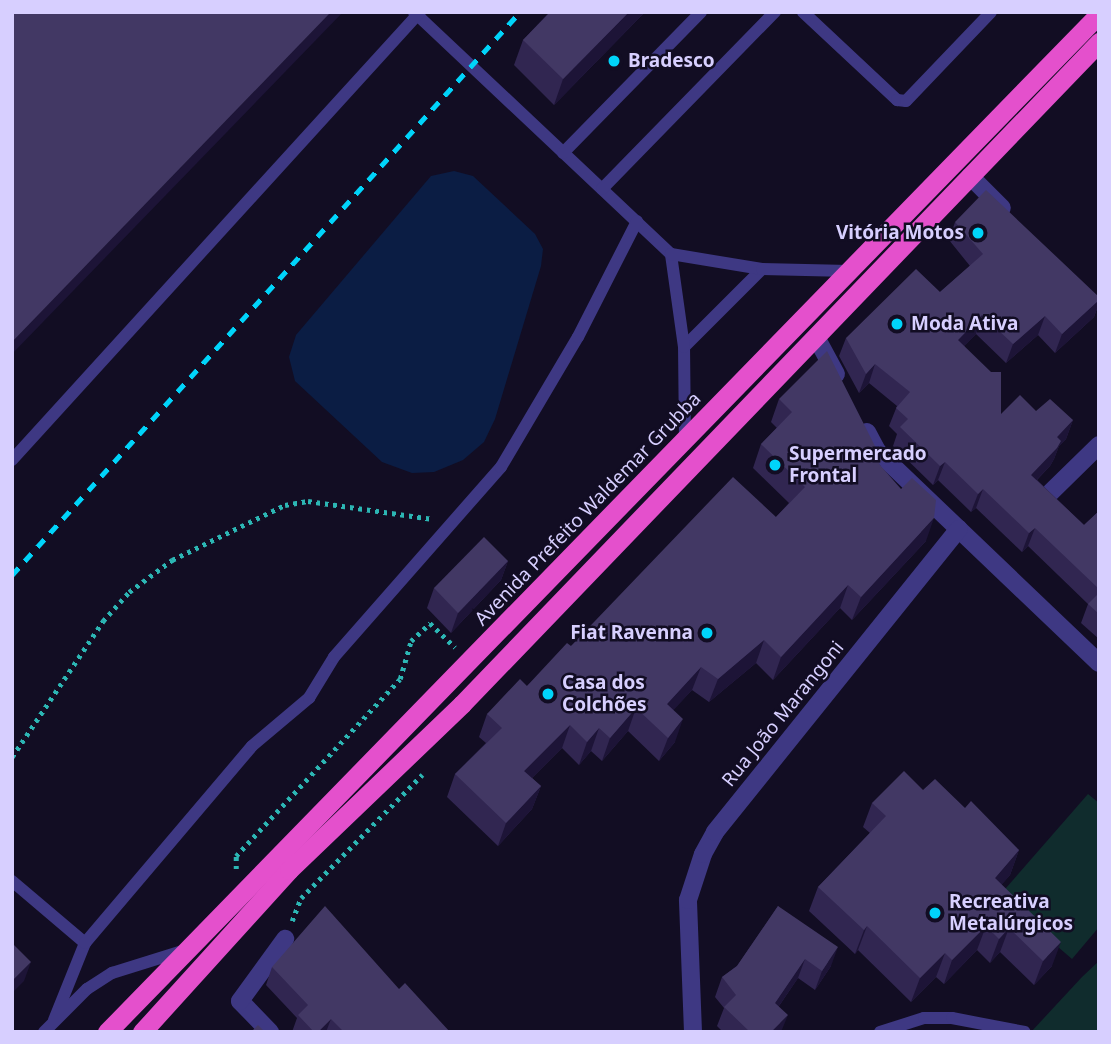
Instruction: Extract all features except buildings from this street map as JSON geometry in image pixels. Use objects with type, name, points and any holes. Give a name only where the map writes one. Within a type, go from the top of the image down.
[{"type":"highway","name":"Avenida Prefeito Waldemar Grubba","points":[[107,1032],[237,894],[471,663],[1099,14]]},
{"type":"highway","points":[[142,1032],[289,870],[461,704],[1099,42]]},
{"type":"street","points":[[970,176],[1016,223]]},
{"type":"street","points":[[816,337],[846,394]]},
{"type":"street","points":[[859,417],[877,451],[1099,663]]},
{"type":"street","points":[[1051,492],[1099,445]]},
{"type":"street","name":"Rua João Marangoni","points":[[693,1032],[686,946],[688,900],[715,832],[959,528]]},
{"type":"street","points":[[270,1032],[240,1001],[285,939]]},
{"type":"lane","points":[[563,153],[701,12]]},
{"type":"lane","points":[[602,189],[775,12]]},
{"type":"lane","points":[[803,12],[897,100],[906,101],[992,12]]},
{"type":"lane","points":[[12,460],[417,13],[671,254],[762,269],[850,271]]},
{"type":"lane","points":[[54,1020],[85,943],[252,746],[309,698],[334,657],[501,467],[578,337],[637,221]]},
{"type":"lane","points":[[671,254],[684,347],[685,441]]},
{"type":"lane","points":[[684,347],[762,269]]},
{"type":"lane","points":[[12,881],[85,943]]},
{"type":"lane","points":[[44,1032],[54,1020],[112,973],[182,951]]},
{"type":"lane","points":[[880,1032],[924,1018],[983,1020],[1025,1032]]},
{"type":"path","points":[[12,757],[103,621],[130,592],[172,560],[285,505],[308,501],[453,522]]},
{"type":"path","points":[[237,894],[236,856],[400,679],[411,641],[430,623],[471,663]]},
{"type":"path","points":[[285,939],[301,898],[404,793]]},
{"type":"green space","points":[[1088,794],[1099,803],[1099,927],[1072,959],[999,896]]},
{"type":"green space","points":[[1099,961],[1099,1032],[1031,1032],[1082,977]]},
{"type":"water","points":[[454,171],[473,176],[535,234],[543,249],[541,266],[495,419],[484,442],[463,460],[434,472],[412,473],[382,462],[295,381],[289,357],[296,335],[431,176]]},
{"type":"railway","points":[[12,575],[520,12]]},
{"type":"place","name":"Bradesco","points":[[614,61]]},
{"type":"place","name":"Vitória Motos","points":[[978,233]]},
{"type":"place","name":"Moda Ativa","points":[[897,324]]},
{"type":"place","name":"Supermercado Frontal","points":[[775,465]]},
{"type":"place","name":"Fiat Ravenna","points":[[707,633]]},
{"type":"place","name":"Casa dos Colchões","points":[[548,694]]},
{"type":"place","name":"Recreativa Metalúrgicos","points":[[935,913]]}]
